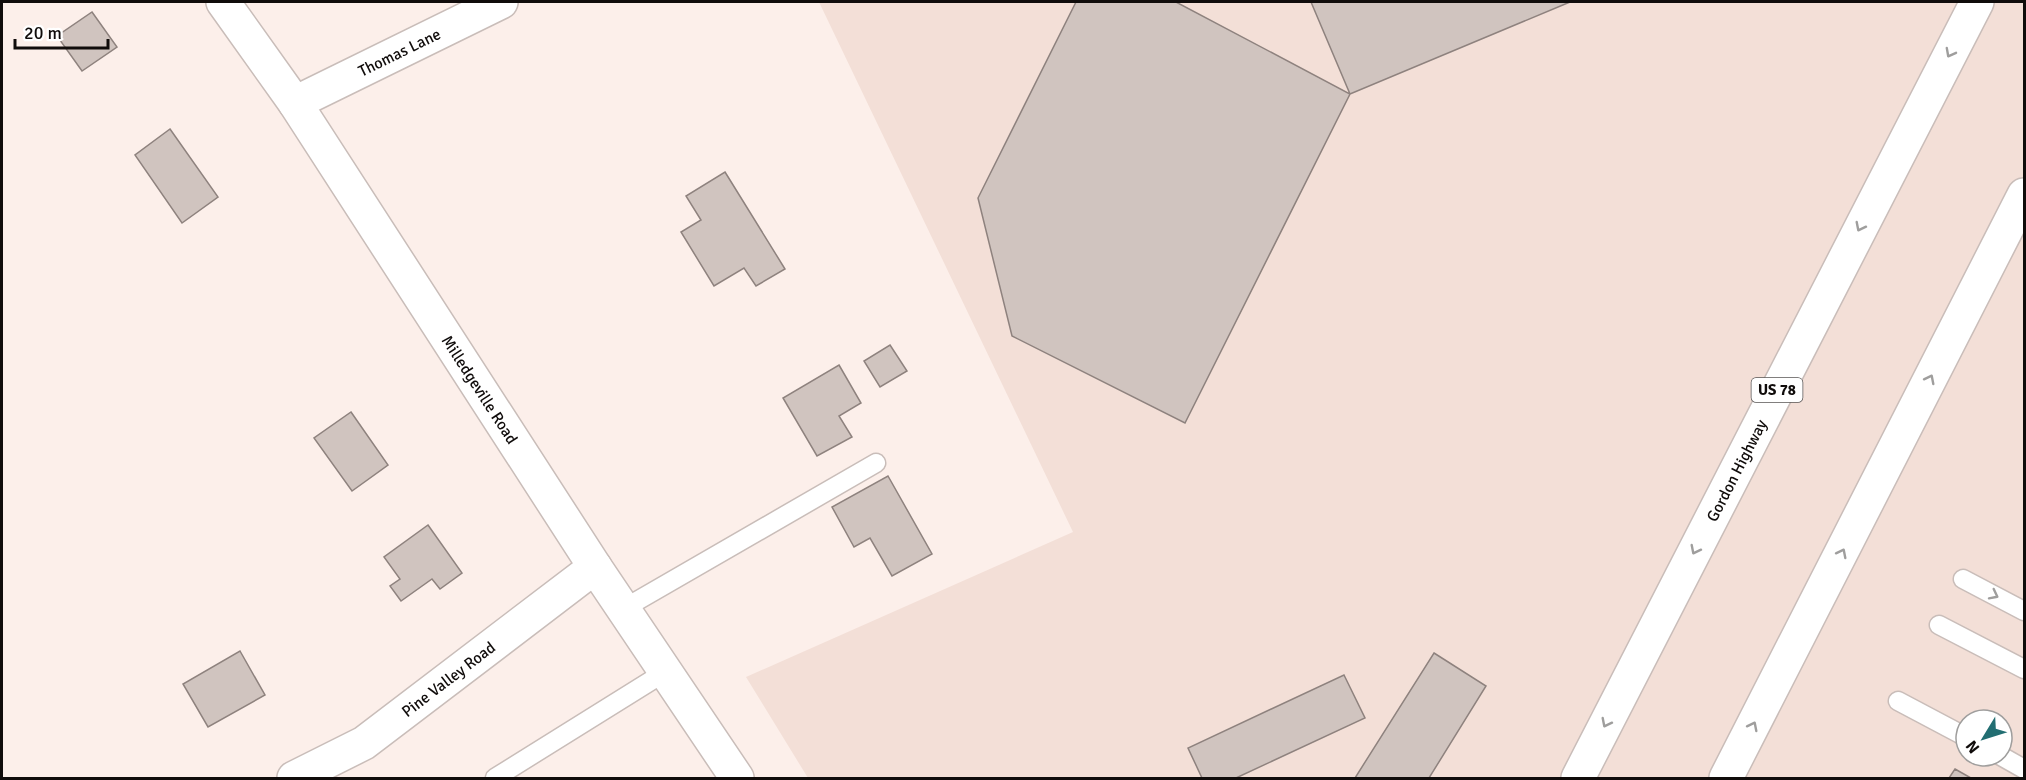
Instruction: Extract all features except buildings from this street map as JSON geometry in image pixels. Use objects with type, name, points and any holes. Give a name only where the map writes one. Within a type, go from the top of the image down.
[{"type":"main road","name":"Milledgeville Road","points":[[223,2],[295,103],[595,567],[737,778]]},
{"type":"main road","name":"Thomas Lane","points":[[295,103],[501,2]]},
{"type":"main road","name":"Gordon Highway","points":[[1578,778],[1977,2]]},
{"type":"main road","points":[[1726,778],[2025,195]]},
{"type":"main road","name":"Pine Valley Road","points":[[294,778],[364,743],[595,567]]},
{"type":"lane","points":[[623,609],[876,463]]},
{"type":"lane","points":[[1963,579],[2025,611]]},
{"type":"lane","points":[[1939,625],[2025,669]]},
{"type":"lane","points":[[495,778],[666,672]]},
{"type":"lane","points":[[1898,701],[1954,731]]},
{"type":"shaded area","points":[[819,2],[2024,2],[2024,778],[808,778],[746,677],[1073,532]]}]
